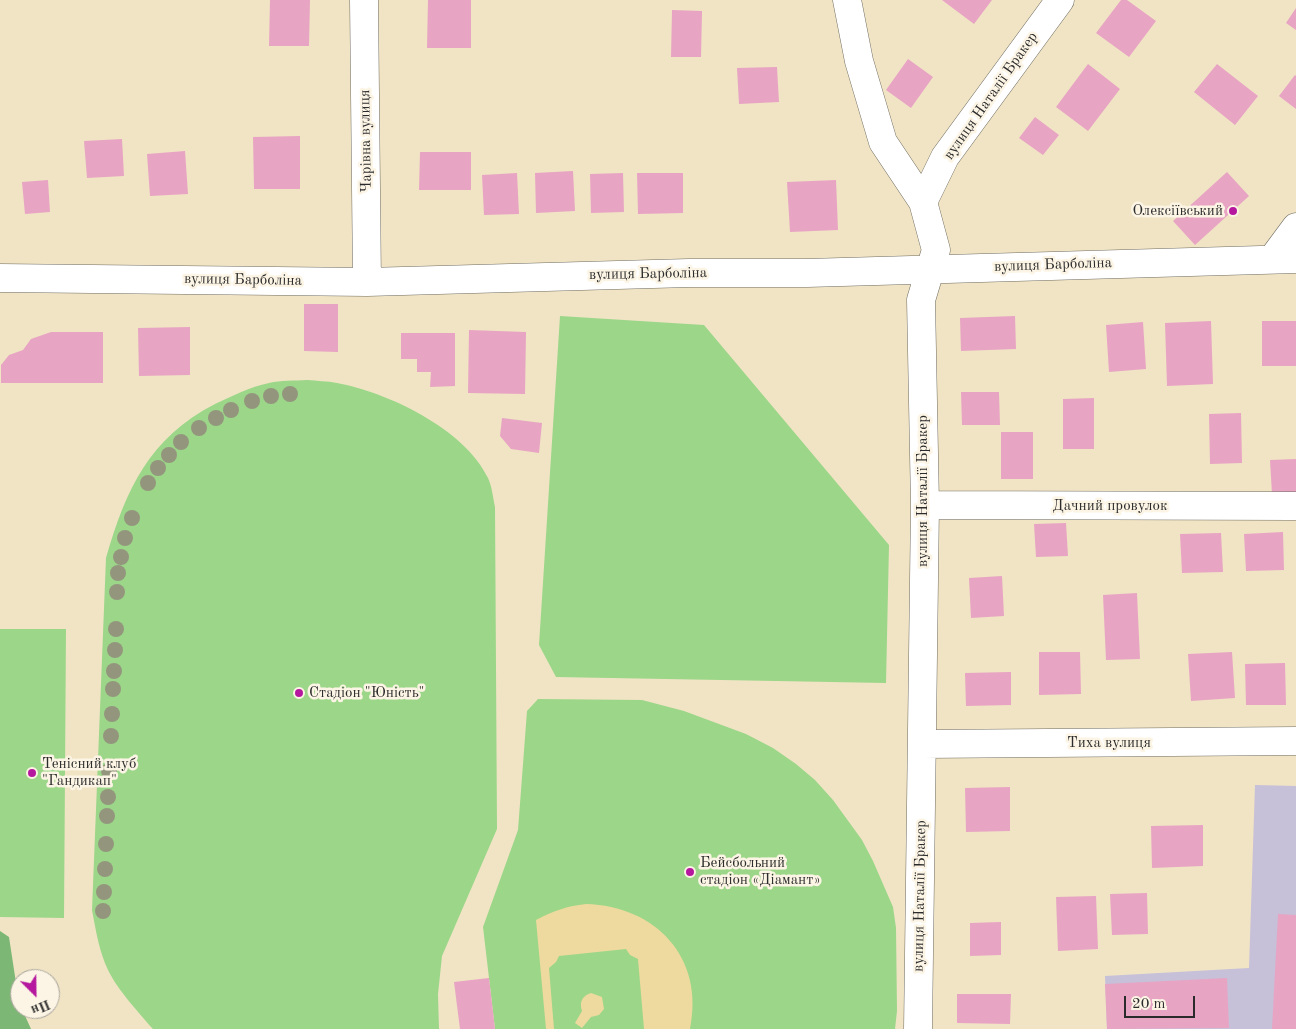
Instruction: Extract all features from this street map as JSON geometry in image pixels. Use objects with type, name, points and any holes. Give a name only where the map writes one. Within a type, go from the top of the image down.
[{"type":"street","name":"Чарівна вулиця","points":[[364,0],[367,282]]},
{"type":"street","points":[[846,0],[859,61],[883,142],[923,202]]},
{"type":"street","name":"вулиця Наталії Бракер","points":[[918,1029],[925,506],[921,300],[936,250],[923,202],[946,157],[1060,0]]},
{"type":"street","points":[[1284,258],[1296,227]]},
{"type":"street","name":"вулиця Барболіна","points":[[0,278],[367,282],[930,269],[1284,258]]},
{"type":"street","name":"Дачний провулок","points":[[925,506],[1296,506]]},
{"type":"street","name":"Тиха вулиця","points":[[923,744],[1296,741]]},
{"type":"shaded area","points":[[1255,785],[1296,786],[1296,1029],[1107,1029],[1105,976],[1249,968]]},
{"type":"green space","points":[[560,316],[704,325],[889,545],[886,683],[556,677],[539,645]]},
{"type":"green space","name":"Стадіон \"Юність\"","points":[[307,380],[333,382],[357,388],[401,404],[443,429],[462,444],[477,460],[488,478],[495,507],[497,829],[442,956],[438,994],[439,1029],[153,1029],[123,993],[108,970],[96,933],[92,910],[106,558],[122,510],[132,488],[143,468],[157,449],[173,433],[192,418],[215,404],[248,389],[274,382]]},
{"type":"green space","name":"Тенісний клуб \"Гандикап\"","points":[[0,629],[66,629],[64,918],[0,917]]},
{"type":"green space","name":"Бейсбольний стадіон «Діамант»","points":[[538,699],[642,700],[684,711],[746,734],[773,748],[815,780],[833,800],[862,840],[893,907],[896,928],[897,1011],[895,1029],[495,1029],[483,927],[518,830],[527,711]]},
{"type":"green space","points":[[0,931],[9,937],[14,969],[10,969],[10,1019],[26,1019],[31,1029],[0,1029]]},
{"type":"sand","points":[[586,904],[611,907],[634,914],[654,926],[670,941],[682,959],[690,980],[693,1003],[690,1029],[644,1029],[638,959],[630,955],[626,949],[559,956],[556,962],[549,968],[554,1029],[546,1029],[536,920],[560,909]]},
{"type":"sand","points":[[591,993],[602,997],[604,1009],[599,1015],[591,1017],[582,1028],[575,1023],[582,1011],[582,1000]]},
{"type":"building","points":[[270,0],[310,0],[309,46],[269,46]]},
{"type":"building","points":[[428,0],[471,0],[471,48],[427,48]]},
{"type":"building","points":[[942,0],[992,0],[974,24]]},
{"type":"building","points":[[1121,0],[1127,0],[1156,21],[1129,57],[1096,33]]},
{"type":"building","points":[[1296,8],[1296,30],[1286,23]]},
{"type":"building","points":[[672,10],[702,11],[701,57],[671,57]]},
{"type":"building","points":[[908,59],[933,77],[911,108],[886,90]]},
{"type":"building","points":[[1088,64],[1120,89],[1088,131],[1056,107]]},
{"type":"building","points":[[1217,64],[1258,96],[1235,125],[1194,92]]},
{"type":"building","points":[[777,67],[779,102],[739,104],[737,68]]},
{"type":"building","points":[[1296,76],[1296,109],[1279,96]]},
{"type":"building","points":[[1035,117],[1059,135],[1043,155],[1019,138]]},
{"type":"building","points":[[300,136],[300,189],[254,189],[253,137]]},
{"type":"building","points":[[122,139],[124,176],[87,178],[84,141]]},
{"type":"building","points":[[185,151],[188,194],[150,196],[147,154]]},
{"type":"building","points":[[420,152],[471,152],[471,190],[419,190]]},
{"type":"building","points":[[573,171],[575,211],[536,213],[535,173]]},
{"type":"building","points":[[1227,172],[1249,196],[1195,245],[1173,221]]},
{"type":"building","points":[[517,173],[519,214],[484,215],[482,175]]},
{"type":"building","points":[[623,173],[624,212],[591,213],[590,174]]},
{"type":"building","points":[[637,173],[683,173],[683,213],[638,214]]},
{"type":"building","points":[[48,180],[50,212],[25,214],[22,182]]},
{"type":"building","points":[[836,180],[838,230],[790,232],[787,182]]},
{"type":"building","points":[[304,304],[338,304],[338,352],[304,351]]},
{"type":"building","points":[[1015,316],[1016,349],[961,351],[960,318]]},
{"type":"building","points":[[1211,321],[1213,384],[1167,386],[1165,323]]},
{"type":"building","points":[[1262,321],[1296,321],[1296,366],[1262,366]]},
{"type":"building","points":[[1143,322],[1146,369],[1109,372],[1106,325]]},
{"type":"building","points":[[190,327],[190,375],[139,376],[138,328]]},
{"type":"building","points":[[469,330],[526,332],[525,394],[468,393]]},
{"type":"building","points":[[51,332],[103,332],[103,383],[1,383],[1,365],[9,355],[23,350],[31,339]]},
{"type":"building","points":[[401,333],[455,333],[455,386],[430,387],[431,372],[417,372],[417,359],[401,359]]},
{"type":"building","points":[[961,392],[999,392],[1000,425],[962,425]]},
{"type":"building","points":[[1094,398],[1094,449],[1063,449],[1063,399]]},
{"type":"building","points":[[1241,413],[1242,463],[1210,464],[1209,414]]},
{"type":"building","points":[[502,418],[542,423],[539,453],[511,449],[500,436]]},
{"type":"building","points":[[1001,432],[1033,432],[1033,479],[1001,479]]},
{"type":"building","points":[[1296,459],[1296,493],[1272,494],[1270,460]]},
{"type":"building","points":[[1066,523],[1068,556],[1036,557],[1034,524]]},
{"type":"building","points":[[1283,532],[1284,570],[1246,571],[1244,534]]},
{"type":"building","points":[[1221,533],[1223,572],[1182,573],[1180,534]]},
{"type":"building","points":[[1002,576],[1004,616],[971,618],[969,578]]},
{"type":"building","points":[[1137,593],[1140,659],[1106,660],[1103,595]]},
{"type":"building","points":[[1039,652],[1080,652],[1081,694],[1039,695]]},
{"type":"building","points":[[1232,652],[1235,698],[1191,701],[1188,654]]},
{"type":"building","points":[[1285,663],[1286,705],[1246,705],[1245,664]]},
{"type":"building","points":[[1011,672],[1011,705],[966,706],[965,673]]},
{"type":"building","points":[[1010,787],[1010,831],[966,832],[965,788]]},
{"type":"building","points":[[1203,825],[1203,866],[1152,868],[1151,826]]},
{"type":"building","points":[[1147,893],[1148,934],[1112,935],[1110,894]]},
{"type":"building","points":[[1096,896],[1098,949],[1058,951],[1056,897]]},
{"type":"building","points":[[1278,914],[1296,915],[1296,1029],[1272,1029]]},
{"type":"building","points":[[1001,922],[1001,955],[970,956],[970,923]]},
{"type":"building","points":[[489,978],[495,1029],[460,1029],[454,982]]},
{"type":"building","points":[[1227,978],[1229,1028],[1107,1029],[1105,984]]},
{"type":"building","points":[[957,994],[1011,994],[1010,1024],[957,1023]]},
{"type":"place","name":"Олексіївський","points":[[1233,211]]},
{"type":"place","name":"Стадіон \"Юність\"","points":[[299,693]]},
{"type":"place","name":"Тенісний клуб \"Гандикап\"","points":[[32,773]]},
{"type":"place","name":"Бейсбольний стадіон «Діамант»","points":[[690,872]]}]
